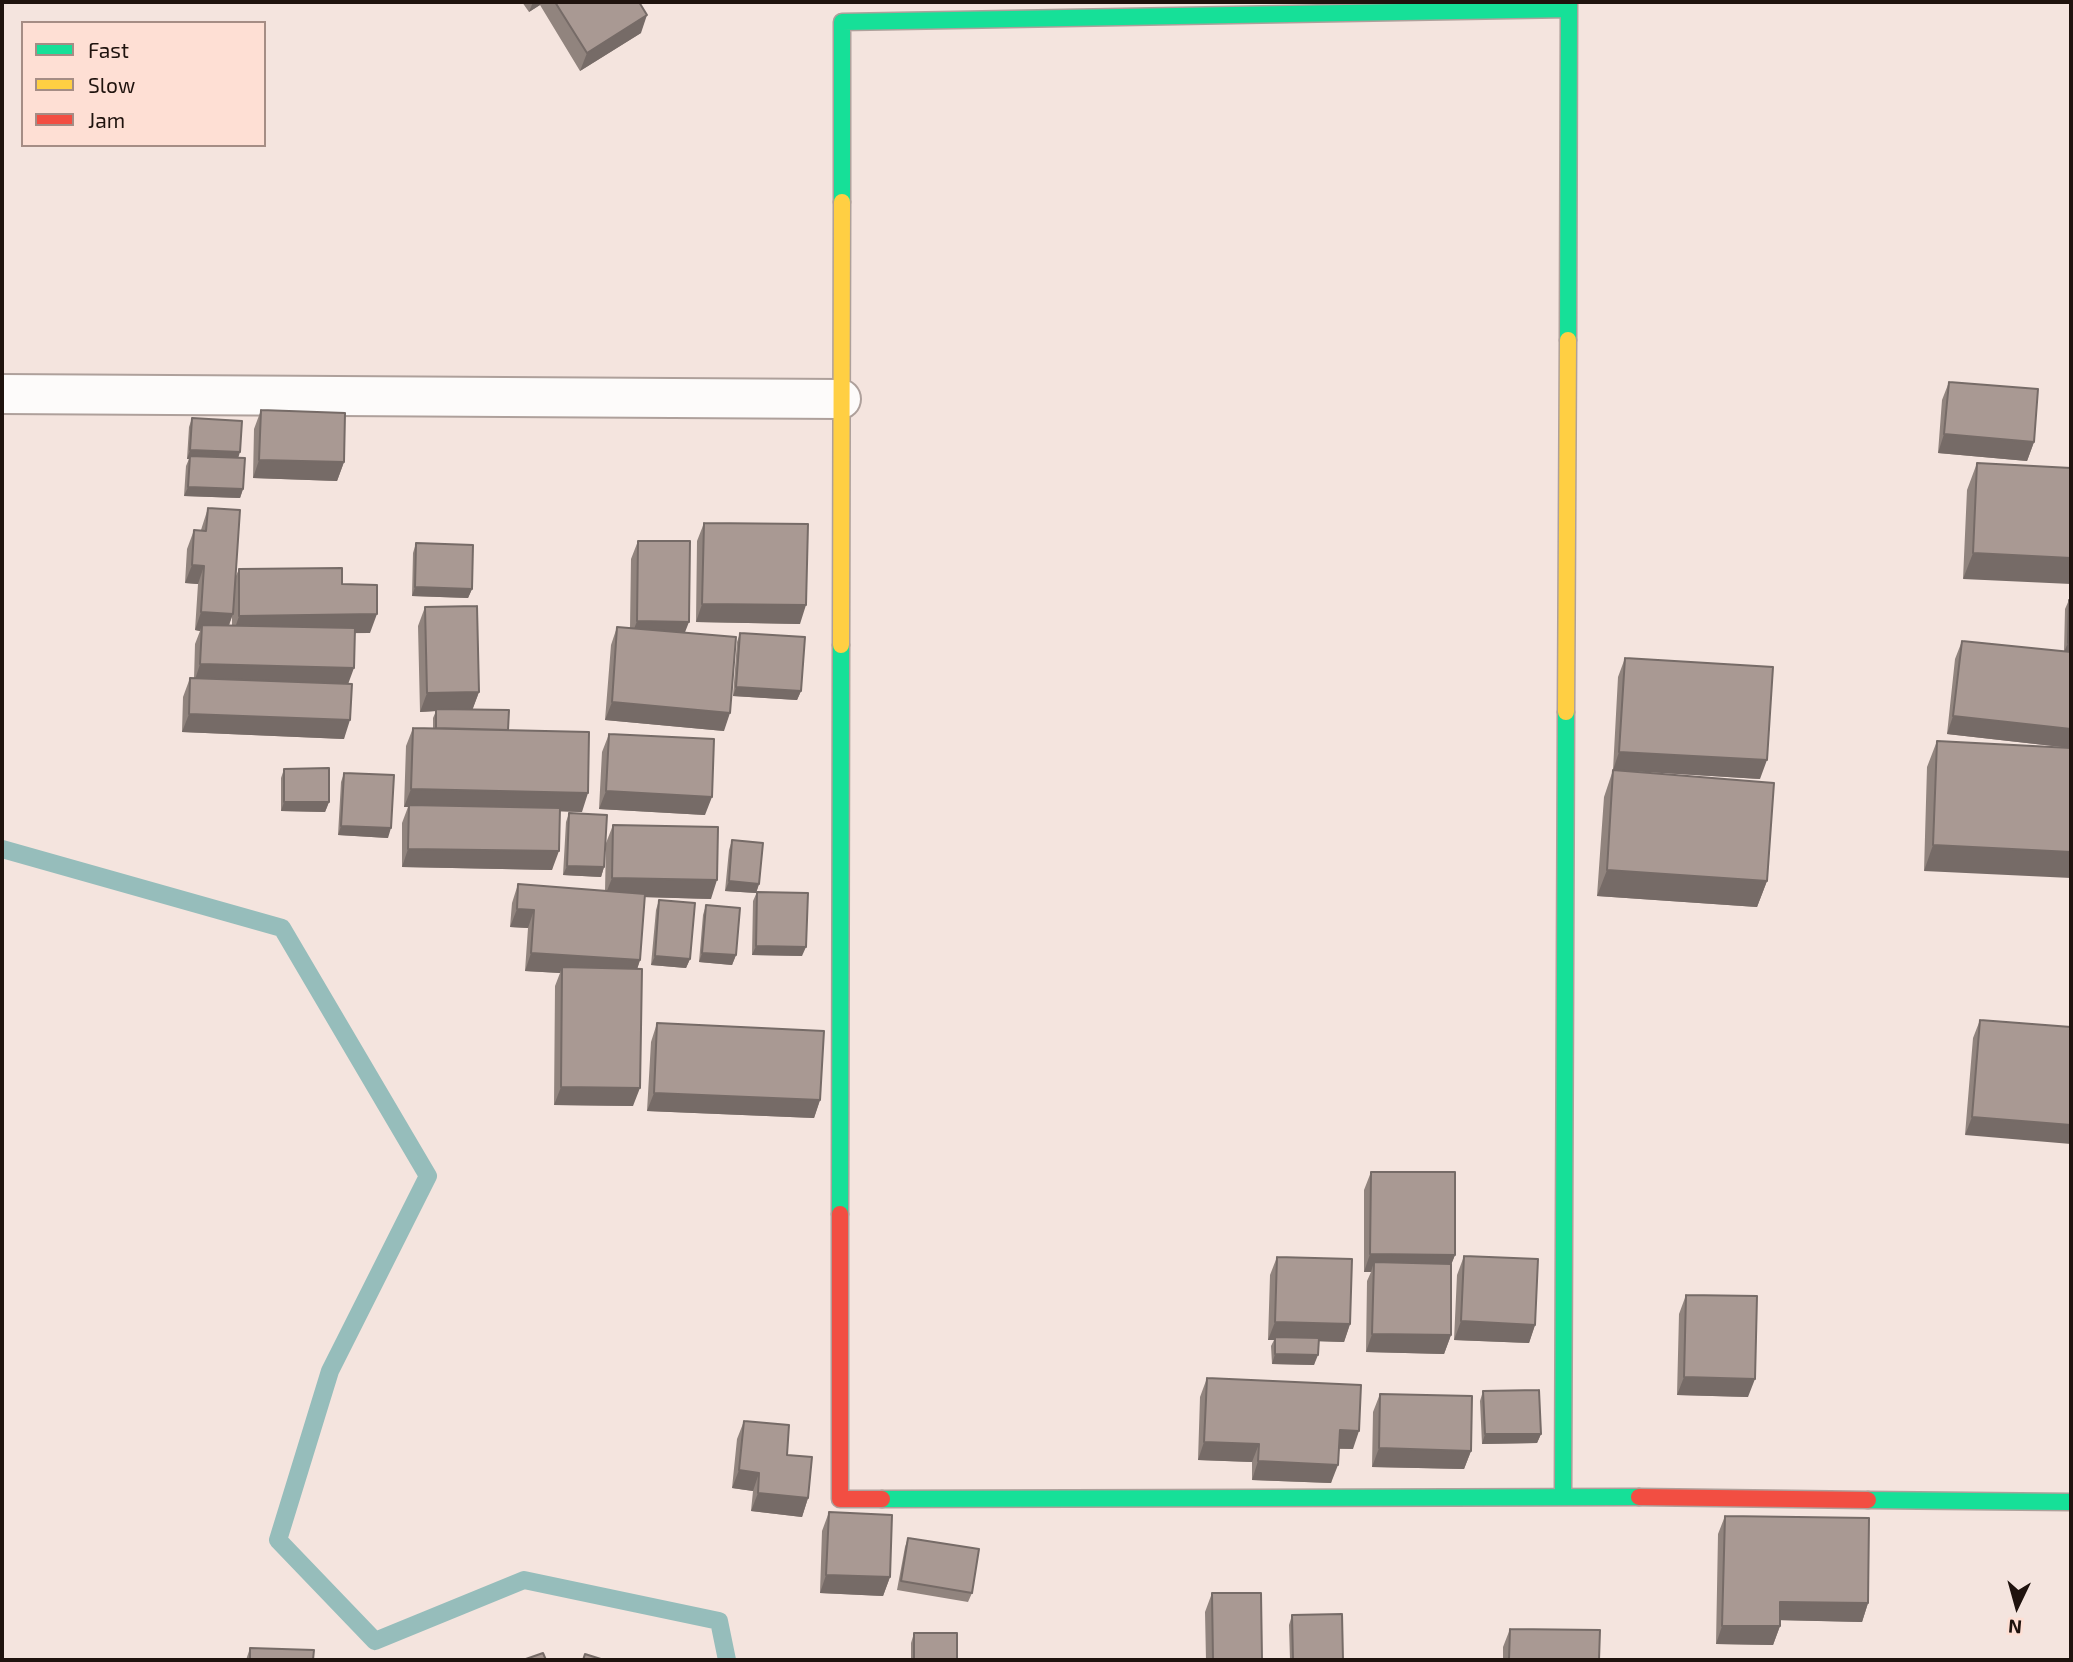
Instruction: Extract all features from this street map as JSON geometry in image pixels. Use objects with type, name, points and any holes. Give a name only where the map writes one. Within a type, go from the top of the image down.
[{"type":"street","points":[[1563,1496],[1569,5],[842,22],[840,1499],[1563,1496],[2071,1502]]},
{"type":"street","points":[[2,394],[841,399]]},
{"type":"building","points":[[555,2],[639,2],[647,15],[587,53]]},
{"type":"building","points":[[1949,382],[2038,389],[2034,442],[1944,434]]},
{"type":"building","points":[[261,410],[345,413],[344,462],[259,460]]},
{"type":"building","points":[[192,418],[242,421],[240,452],[190,450]]},
{"type":"building","points":[[190,456],[245,458],[243,489],[188,487]]},
{"type":"building","points":[[1977,463],[2071,468],[2071,558],[1973,553]]},
{"type":"building","points":[[208,508],[240,510],[233,614],[201,612],[204,566],[192,565],[194,530],[206,531]]},
{"type":"building","points":[[704,523],[808,524],[806,605],[702,604]]},
{"type":"building","points":[[638,541],[690,541],[689,622],[637,621]]},
{"type":"building","points":[[416,543],[473,545],[472,589],[415,587]]},
{"type":"building","points":[[342,568],[342,584],[377,585],[377,614],[239,616],[239,569]]},
{"type":"building","points":[[2071,600],[2071,643],[2068,643]]},
{"type":"building","points":[[477,606],[479,692],[427,693],[425,607]]},
{"type":"building","points":[[202,625],[355,628],[354,668],[200,664]]},
{"type":"building","points":[[617,627],[736,637],[730,713],[612,702]]},
{"type":"building","points":[[740,633],[805,637],[801,691],[736,687]]},
{"type":"building","points":[[1962,641],[2071,652],[2071,729],[1953,716]]},
{"type":"building","points":[[1625,658],[1773,667],[1767,760],[1619,752]]},
{"type":"building","points":[[190,678],[352,684],[350,720],[189,714]]},
{"type":"building","points":[[436,709],[509,710],[508,730],[436,728]]},
{"type":"building","points":[[413,728],[589,732],[588,793],[411,789]]},
{"type":"building","points":[[609,734],[714,739],[712,797],[606,791]]},
{"type":"building","points":[[1937,741],[2071,748],[2071,852],[1933,845]]},
{"type":"building","points":[[329,768],[329,802],[284,802],[284,769]]},
{"type":"building","points":[[1613,770],[1774,783],[1767,881],[1607,870]]},
{"type":"building","points":[[344,773],[394,775],[391,828],[341,826]]},
{"type":"building","points":[[409,805],[560,808],[559,851],[408,849]]},
{"type":"building","points":[[569,813],[607,815],[604,867],[567,866]]},
{"type":"building","points":[[613,825],[718,827],[717,880],[612,878]]},
{"type":"building","points":[[732,840],[763,843],[759,884],[729,881]]},
{"type":"building","points":[[518,884],[645,894],[640,960],[531,953],[534,910],[517,909]]},
{"type":"building","points":[[757,892],[808,893],[806,947],[756,946]]},
{"type":"building","points":[[659,900],[695,903],[690,959],[655,956]]},
{"type":"building","points":[[706,905],[740,908],[736,955],[702,953]]},
{"type":"building","points":[[562,967],[642,969],[640,1088],[561,1087]]},
{"type":"building","points":[[1980,1020],[2071,1027],[2071,1125],[1972,1117]]},
{"type":"building","points":[[657,1023],[824,1031],[820,1100],[654,1093]]},
{"type":"building","points":[[1371,1172],[1455,1172],[1455,1255],[1370,1254]]},
{"type":"building","points":[[1464,1256],[1538,1259],[1535,1325],[1461,1321]]},
{"type":"building","points":[[1277,1257],[1352,1259],[1350,1324],[1275,1322]]},
{"type":"building","points":[[1374,1262],[1451,1264],[1451,1335],[1372,1334]]},
{"type":"building","points":[[1686,1295],[1757,1296],[1755,1379],[1684,1377]]},
{"type":"building","points":[[1275,1337],[1319,1338],[1318,1355],[1275,1354]]},
{"type":"building","points":[[1207,1378],[1361,1385],[1359,1431],[1340,1430],[1338,1465],[1258,1461],[1259,1444],[1204,1442]]},
{"type":"building","points":[[1539,1390],[1541,1434],[1485,1434],[1483,1391]]},
{"type":"building","points":[[1380,1394],[1472,1396],[1471,1451],[1379,1448]]},
{"type":"building","points":[[744,1421],[789,1425],[787,1455],[812,1457],[808,1498],[758,1493],[759,1473],[739,1470]]},
{"type":"building","points":[[829,1512],[892,1515],[890,1577],[826,1575]]},
{"type":"building","points":[[1725,1516],[1869,1518],[1868,1603],[1780,1602],[1780,1626],[1722,1626]]},
{"type":"building","points":[[908,1538],[979,1549],[972,1593],[901,1581]]},
{"type":"building","points":[[1212,1593],[1261,1593],[1262,1660],[1213,1660]]},
{"type":"building","points":[[1342,1614],[1343,1660],[1293,1660],[1292,1615]]},
{"type":"building","points":[[1510,1629],[1600,1630],[1599,1660],[1509,1660]]},
{"type":"building","points":[[914,1633],[957,1633],[957,1660],[914,1660]]},
{"type":"building","points":[[250,1648],[314,1650],[313,1660],[250,1660]]},
{"type":"building","points":[[543,1653],[546,1660],[523,1660]]},
{"type":"building","points":[[585,1654],[604,1660],[583,1660]]},
{"type":"waterway","points":[[2,849],[282,928],[428,1176],[330,1371],[278,1540],[375,1641],[524,1580],[719,1621],[727,1660]]},
{"type":"traffic: fast","points":[[1568,340],[1569,2]]},
{"type":"traffic: fast","points":[[842,202],[842,22],[1569,9]]},
{"type":"traffic: fast","points":[[840,1214],[841,645]]},
{"type":"traffic: fast","points":[[1563,1496],[1566,712]]},
{"type":"traffic: fast","points":[[882,1499],[1639,1497]]},
{"type":"traffic: fast","points":[[1868,1500],[2071,1502]]},
{"type":"traffic: slow","points":[[841,645],[842,202]]},
{"type":"traffic: slow","points":[[1566,712],[1568,340]]},
{"type":"traffic: jam","points":[[840,1214],[840,1499],[882,1499]]},
{"type":"traffic: jam","points":[[1639,1497],[1868,1500]]}]
